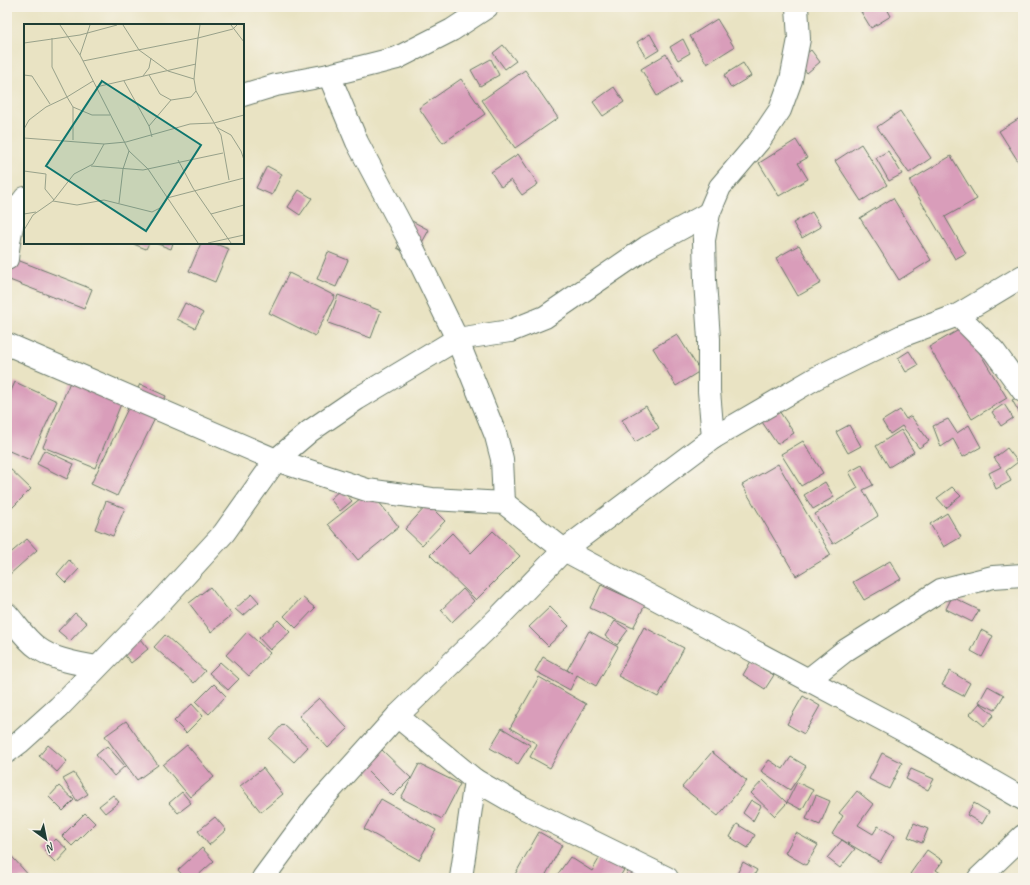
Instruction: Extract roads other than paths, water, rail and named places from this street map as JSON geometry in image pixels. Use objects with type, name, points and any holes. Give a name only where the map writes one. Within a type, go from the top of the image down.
[{"type":"street","points":[[244,95],[276,85],[329,75],[397,58],[452,30],[486,7]]},
{"type":"street","points":[[713,438],[709,391],[709,339],[704,240],[709,213],[720,187],[759,141],[780,110],[790,80],[799,39],[797,7]]},
{"type":"street","points":[[329,75],[357,142],[410,242],[457,339],[496,436],[502,459],[504,503]]},
{"type":"street","points":[[7,259],[10,235],[20,203],[24,199]]},
{"type":"street","points":[[7,752],[59,707],[96,667],[157,606],[224,533],[276,460],[310,431],[357,399],[457,339],[510,331],[544,317],[647,247],[709,213]]},
{"type":"street","points":[[263,878],[317,805],[396,716],[498,618],[564,550],[713,438],[816,378],[904,335],[958,315],[1023,276]]},
{"type":"street","points":[[958,315],[994,351],[1023,391]]},
{"type":"street","points":[[7,344],[276,460],[367,490],[432,499],[504,503],[564,550],[910,734],[1023,800]]},
{"type":"street","points":[[808,680],[846,650],[941,590],[993,578],[1023,575]]},
{"type":"street","points":[[7,614],[28,640],[38,649],[62,659],[96,667]]},
{"type":"street","points":[[396,716],[475,780],[522,807],[667,878]]},
{"type":"street","points":[[462,878],[475,780]]},
{"type":"street","points":[[979,878],[1023,836]]}]
